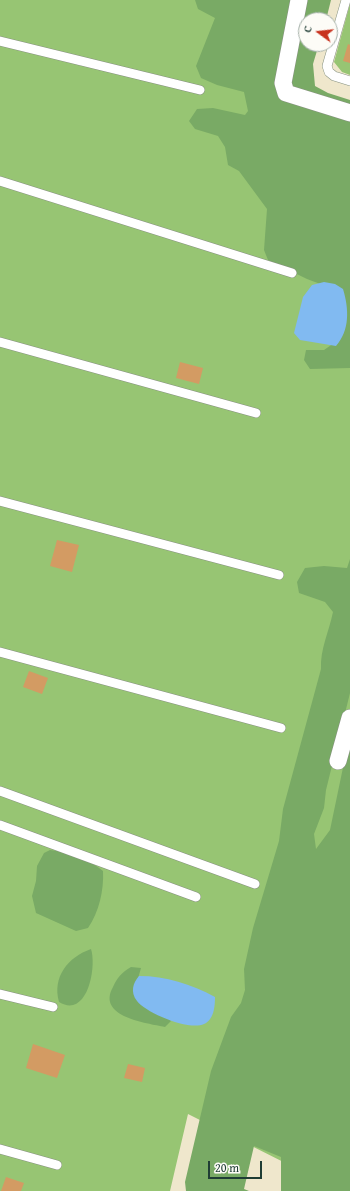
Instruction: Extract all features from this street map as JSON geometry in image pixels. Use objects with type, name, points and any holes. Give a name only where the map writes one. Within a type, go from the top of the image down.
[{"type":"street","points":[[299,0],[283,83],[286,93],[350,113]]},
{"type":"street","points":[[338,761],[350,718]]},
{"type":"lane","points":[[346,0],[328,66],[329,72],[334,76],[350,81]]},
{"type":"lane","points":[[0,41],[200,90]]},
{"type":"lane","points":[[0,181],[292,273]]},
{"type":"lane","points":[[0,342],[256,414]]},
{"type":"lane","points":[[0,501],[279,575]]},
{"type":"lane","points":[[0,652],[281,728]]},
{"type":"lane","points":[[0,791],[255,884]]},
{"type":"lane","points":[[0,825],[196,897]]},
{"type":"lane","points":[[0,994],[53,1007]]},
{"type":"lane","points":[[0,1149],[57,1165]]},
{"type":"green space","points":[[0,0],[275,0],[248,108],[350,139],[350,1191],[341,1191],[188,1114],[170,1191],[0,1191]]},
{"type":"green space","points":[[195,0],[331,0],[328,12],[298,12],[298,52],[317,52],[313,64],[315,86],[328,93],[350,100],[350,368],[310,369],[304,360],[306,350],[324,350],[337,341],[339,291],[307,279],[268,260],[264,250],[267,209],[239,171],[228,165],[225,147],[218,136],[195,129],[189,121],[197,109],[213,108],[245,115],[248,111],[244,92],[217,85],[201,78],[196,66],[215,18],[198,9]]},
{"type":"green space","points":[[350,4],[350,75],[342,72],[334,62]]},
{"type":"green space","points":[[350,559],[350,693],[326,790],[324,808],[314,834],[316,849],[330,830],[350,734],[350,1191],[281,1191],[281,1157],[254,1146],[244,1189],[249,1191],[186,1191],[185,1182],[211,1071],[231,1017],[241,1003],[245,990],[244,969],[253,928],[279,841],[283,809],[321,669],[323,647],[333,612],[325,602],[299,593],[297,582],[305,568],[324,566],[347,568]]},
{"type":"green space","points":[[50,850],[64,852],[78,857],[103,871],[103,886],[100,901],[92,922],[88,928],[76,931],[36,913],[32,896],[36,881],[37,866],[44,853]]},
{"type":"green space","points":[[91,949],[91,979],[83,998],[77,1004],[69,1005],[59,1002],[57,993],[58,984],[64,969],[75,957]]},
{"type":"green space","points":[[131,967],[141,968],[137,982],[171,1021],[165,1027],[126,1017],[117,1012],[111,1005],[110,997],[113,987],[122,973]]},
{"type":"water","points":[[324,282],[335,284],[343,289],[345,297],[347,312],[346,326],[341,340],[336,346],[300,340],[294,333],[303,297],[312,285]]},
{"type":"water","points":[[139,976],[169,979],[197,988],[215,997],[212,1016],[204,1024],[197,1026],[168,1020],[149,1011],[137,1001],[133,991],[135,982]]},
{"type":"building","points":[[348,44],[350,45],[350,63],[343,61]]},
{"type":"building","points":[[180,362],[203,368],[199,384],[176,378]]},
{"type":"building","points":[[57,540],[79,545],[72,572],[50,566]]},
{"type":"building","points":[[29,671],[48,678],[42,694],[23,687]]},
{"type":"building","points":[[33,1044],[65,1055],[57,1078],[26,1068]]},
{"type":"building","points":[[128,1064],[145,1068],[142,1082],[124,1078]]},
{"type":"building","points":[[6,1177],[24,1183],[21,1191],[1,1191]]}]
